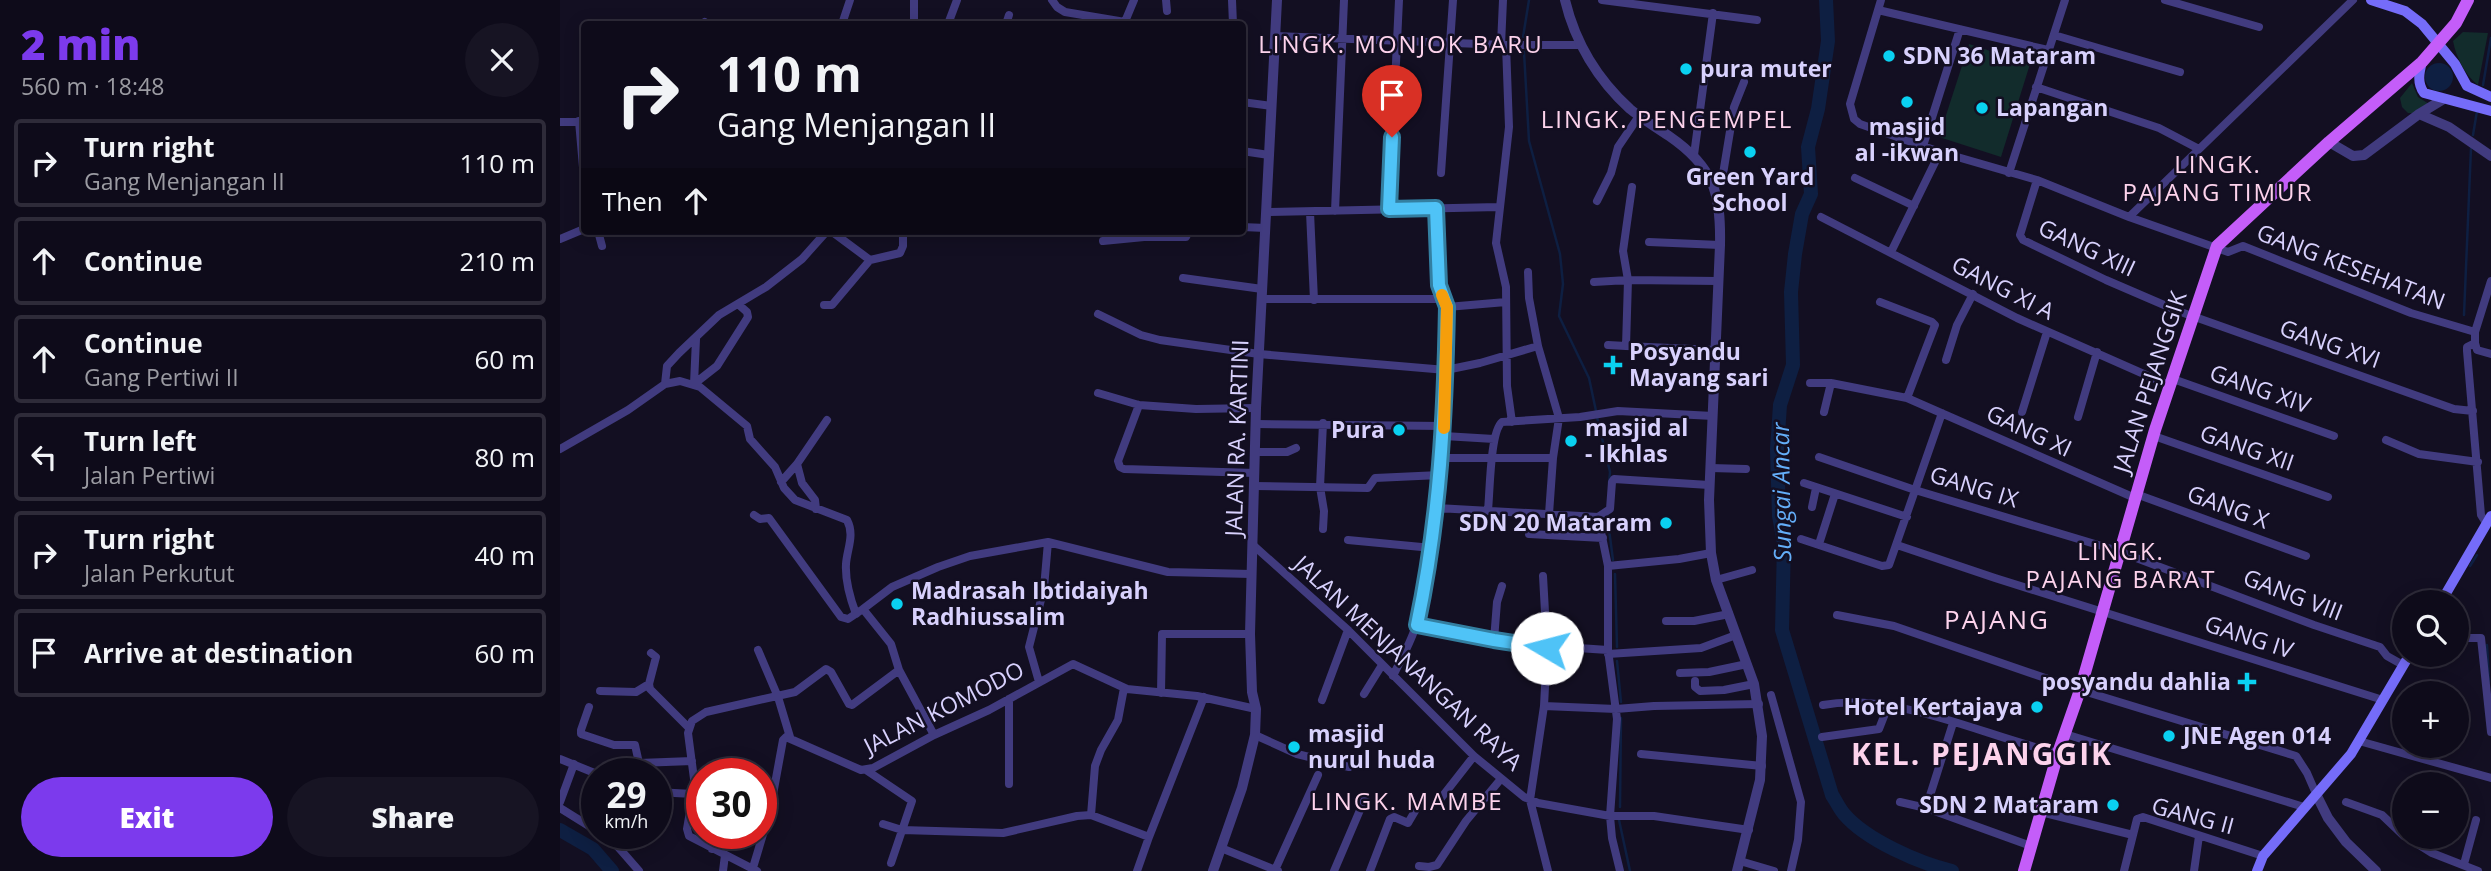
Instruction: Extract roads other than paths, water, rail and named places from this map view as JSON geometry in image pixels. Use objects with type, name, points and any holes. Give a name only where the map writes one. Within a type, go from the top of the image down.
[{"type":"main road","points":[[2371,0],[2390,5],[2414,17],[2455,64],[2467,86],[2491,97]]},
{"type":"main road","name":"JALAN PEJANGGIK","points":[[2025,868],[2058,753],[2080,690],[2135,496],[2218,243],[2422,62],[2456,23],[2469,0]]},
{"type":"main road","points":[[2422,62],[2418,77],[2424,93],[2491,111]]},
{"type":"main road","points":[[2448,590],[2490,518]]},
{"type":"main road","points":[[2259,864],[2351,754],[2402,667]]},
{"type":"street","points":[[843,21],[850,0]]},
{"type":"street","points":[[914,0],[914,21]]},
{"type":"street","points":[[949,21],[957,0]]},
{"type":"street","points":[[1052,0],[1057,8],[1065,12],[1113,21]]},
{"type":"street","points":[[1125,21],[1133,0]]},
{"type":"street","points":[[1166,0],[1167,12]]},
{"type":"street","points":[[1232,0],[1233,21]]},
{"type":"street","name":"JALAN RA. KARTINI","points":[[1213,871],[1245,779],[1255,735],[1251,683],[1251,574],[1256,408],[1277,0]]},
{"type":"street","points":[[1335,211],[1344,0]]},
{"type":"street","points":[[1389,209],[1399,0]]},
{"type":"street","points":[[1441,173],[1454,0]]},
{"type":"street","points":[[1503,0],[1508,127],[1496,243],[1504,273],[1507,386],[1512,422]]},
{"type":"street","points":[[1565,0],[1581,45],[1608,86],[1639,116],[1694,155],[1715,187],[1720,213],[1720,245],[1709,485],[1711,553],[1716,580],[1754,684],[1762,736],[1762,766],[1739,866],[1774,871]]},
{"type":"street","points":[[1602,0],[1757,20]]},
{"type":"street","points":[[1881,0],[1878,10],[2048,50]]},
{"type":"street","points":[[2009,173],[2065,0]]},
{"type":"street","points":[[2165,0],[2259,27]]},
{"type":"street","points":[[2129,217],[2353,0]]},
{"type":"street","name":"GANG KESEHATAN","points":[[1878,10],[1850,104],[1851,113],[1860,124],[1940,152],[2037,180],[2216,248],[2232,252],[2243,246],[2411,313],[2475,332]]},
{"type":"street","points":[[1694,155],[1713,13]]},
{"type":"street","points":[[1007,21],[1009,15]]},
{"type":"street","points":[[1923,146],[1960,29]]},
{"type":"street","points":[[2054,35],[2180,72]]},
{"type":"street","points":[[1275,36],[1503,45],[1581,45]]},
{"type":"street","points":[[1715,187],[1723,174],[1734,107],[1744,82]]},
{"type":"street","points":[[2036,87],[2159,128],[2199,149]]},
{"type":"street","points":[[2329,142],[2353,156],[2364,155],[2442,100]]},
{"type":"street","points":[[1246,103],[1272,106]]},
{"type":"street","points":[[2419,114],[2449,127],[2491,156]]},
{"type":"street","points":[[1597,201],[1611,173],[1618,146],[1639,116]]},
{"type":"street","points":[[560,122],[581,122]]},
{"type":"street","points":[[1246,152],[1269,155]]},
{"type":"street","points":[[1891,252],[1940,152]]},
{"type":"street","points":[[1855,178],[1913,206]]},
{"type":"street","name":"GANG XIII","points":[[2037,180],[2020,235],[2023,240],[2106,280],[2193,317]]},
{"type":"street","points":[[1626,346],[1628,279],[1623,251],[1632,187]]},
{"type":"street","points":[[1266,212],[1499,207]]},
{"type":"street","points":[[1393,676],[1417,625],[1432,548],[1442,458],[1446,370],[1445,303],[1439,285],[1436,208]]},
{"type":"street","points":[[1310,212],[1314,300]]},
{"type":"street","name":"GANG XI A","points":[[1821,218],[2047,332],[2172,383]]},
{"type":"street","points":[[1246,227],[1265,228]]},
{"type":"street","points":[[560,239],[581,230]]},
{"type":"street","points":[[599,235],[602,246]]},
{"type":"street","points":[[665,384],[670,361],[719,315],[740,305],[766,287],[802,259],[825,235]]},
{"type":"street","points":[[835,235],[870,260]]},
{"type":"street","points":[[824,304],[832,306],[870,260],[900,253],[903,235]]},
{"type":"street","points":[[1103,240],[1186,235]]},
{"type":"street","points":[[1649,242],[1720,245]]},
{"type":"street","points":[[1528,272],[1529,298],[1538,346],[1559,418],[1549,514]]},
{"type":"street","points":[[1183,278],[1262,294],[1314,300],[1506,302]]},
{"type":"street","points":[[1594,282],[1628,279],[1718,281]]},
{"type":"street","points":[[2491,281],[2475,332],[2477,349],[2491,354]]},
{"type":"street","points":[[1946,360],[1957,325],[1973,294]]},
{"type":"street","points":[[1880,302],[1935,325],[1907,398]]},
{"type":"street","points":[[694,384],[717,366],[748,317],[740,305]]},
{"type":"street","points":[[1098,314],[1149,338],[1259,354],[1446,370],[1538,346]]},
{"type":"street","name":"GANG XVI","points":[[2193,317],[2454,409],[2470,411]]},
{"type":"street","points":[[2022,412],[2047,332]]},
{"type":"street","points":[[694,384],[696,339]]},
{"type":"street","points":[[2475,343],[2468,347],[2467,351],[2470,411],[2481,515],[2490,518]]},
{"type":"street","points":[[1608,345],[1715,350]]},
{"type":"street","points":[[2078,417],[2097,352]]},
{"type":"street","points":[[560,449],[628,410],[665,384],[677,381],[694,384],[747,426],[750,439],[775,467],[781,482],[795,500],[845,518],[850,525],[851,537],[845,568],[849,594],[859,611],[891,644],[899,670],[934,735]]},
{"type":"street","name":"GANG XI","points":[[1810,383],[1831,383],[1907,398],[2135,496]]},
{"type":"street","points":[[1824,412],[1831,383]]},
{"type":"street","name":"GANG XIV","points":[[2172,383],[2334,436]]},
{"type":"street","points":[[1098,393],[1139,405],[1210,409],[1256,408]]},
{"type":"street","points":[[1139,405],[1118,461],[1119,467],[1255,473]]},
{"type":"street","points":[[1489,510],[1494,439],[1496,427],[1502,422],[1630,411],[1713,416]]},
{"type":"street","points":[[1801,539],[1882,566],[1889,565],[1942,413]]},
{"type":"street","points":[[781,482],[797,464],[827,420]]},
{"type":"street","points":[[1323,423],[1320,487],[1324,511],[1323,529]]},
{"type":"street","points":[[1256,424],[1444,426]]},
{"type":"street","points":[[1444,436],[1494,439]]},
{"type":"street","name":"GANG XII","points":[[2154,436],[2328,497]]},
{"type":"street","points":[[2386,440],[2419,454],[2475,462]]},
{"type":"street","points":[[1255,453],[1287,452],[1296,448]]},
{"type":"street","name":"GANG IX","points":[[1819,457],[1916,490],[2119,551]]},
{"type":"street","points":[[1442,458],[1553,458]]},
{"type":"street","points":[[797,464],[802,483],[815,500],[816,509]]},
{"type":"street","points":[[1711,467],[1746,469]]},
{"type":"street","points":[[1254,486],[1368,488],[1375,478],[1440,475]]},
{"type":"street","points":[[1620,871],[1610,816],[1616,709],[1608,652],[1608,566],[1603,538],[1603,514],[1614,480],[1709,485]]},
{"type":"street","points":[[1804,483],[1907,517]]},
{"type":"street","points":[[1812,507],[1816,488]]},
{"type":"street","points":[[1819,544],[1835,494]]},
{"type":"street","name":"GANG X","points":[[2135,496],[2306,556]]},
{"type":"street","points":[[1437,508],[1603,514]]},
{"type":"street","points":[[754,515],[760,519],[769,518],[845,620],[892,587],[938,567],[970,556],[1048,542],[1168,572],[1251,574]]},
{"type":"street","points":[[1529,534],[1603,538]]},
{"type":"street","points":[[1349,540],[1432,548]]},
{"type":"street","points":[[1039,682],[1029,648],[1044,587],[1048,542]]},
{"type":"street","name":"JALAN MENJANANGAN RAYA","points":[[1252,545],[1348,630],[1474,757],[1500,780],[1530,800],[1610,816],[1654,816],[1749,830]]},
{"type":"street","name":"GANG IV","points":[[1897,545],[2383,700]]},
{"type":"street","name":"GANG VIII","points":[[2119,551],[2374,645],[2392,657]]},
{"type":"street","points":[[1608,566],[1711,553]]},
{"type":"street","points":[[1716,580],[1752,570]]},
{"type":"street","points":[[1543,576],[1547,648],[1544,706],[1530,800],[1548,871]]},
{"type":"street","points":[[1494,640],[1497,602],[1502,586]]},
{"type":"street","points":[[1666,621],[1695,621],[1729,614]]},
{"type":"street","points":[[1837,615],[1894,626],[2080,690],[2295,756],[2307,773],[2329,818],[2346,842],[2376,871]]},
{"type":"street","points":[[1417,625],[1547,648],[1608,652],[1681,651],[1702,648],[1736,635]]},
{"type":"street","points":[[1322,700],[1348,630]]},
{"type":"street","points":[[1161,693],[1162,634],[1250,634]]},
{"type":"street","points":[[2469,638],[2491,638]]},
{"type":"street","points":[[2481,638],[2491,732]]},
{"type":"street","points":[[712,849],[754,870],[770,811],[783,740],[790,737],[778,697],[758,650]]},
{"type":"street","points":[[651,653],[656,657],[649,684],[652,691],[688,727],[692,758]]},
{"type":"street","points":[[1680,673],[1709,672],[1747,663]]},
{"type":"street","name":"JALAN KOMODO","points":[[790,737],[866,770],[1073,664],[1124,688],[1204,697],[1255,709]]},
{"type":"street","points":[[1364,694],[1382,665]]},
{"type":"street","points":[[688,727],[695,718],[706,712],[799,690],[826,669],[831,672],[852,705],[899,670]]},
{"type":"street","points":[[1695,681],[1695,687],[1700,691],[1754,684]]},
{"type":"street","points":[[600,691],[636,692],[649,684]]},
{"type":"street","points":[[1091,815],[1095,766],[1118,720],[1124,688]]},
{"type":"street","points":[[1771,695],[1801,802],[1798,840],[1791,871]]},
{"type":"street","points":[[1137,871],[1204,697]]},
{"type":"street","points":[[1009,699],[1009,784]]},
{"type":"street","points":[[1823,705],[1866,703],[1888,706],[2058,753]]},
{"type":"street","points":[[1544,706],[1616,709],[1759,704]]},
{"type":"street","points":[[1822,737],[1879,729],[1888,706]]},
{"type":"street","points":[[589,707],[581,734],[614,745],[635,745],[639,764],[686,761]]},
{"type":"street","points":[[1926,808],[1953,723]]},
{"type":"street","points":[[2065,734],[2304,807]]},
{"type":"street","points":[[1255,735],[1297,754],[1349,767]]},
{"type":"street","points":[[2359,741],[2491,778]]},
{"type":"street","points":[[1641,754],[1762,766]]},
{"type":"street","points":[[1438,802],[1474,757]]},
{"type":"street","points":[[560,759],[581,767]]},
{"type":"street","points":[[560,802],[574,764]]},
{"type":"street","points":[[866,770],[912,801],[891,863]]},
{"type":"street","points":[[1221,848],[1276,870],[1318,775]]},
{"type":"street","points":[[1419,866],[1437,865],[1466,821],[1500,780]]},
{"type":"street","points":[[1334,871],[1366,796]]},
{"type":"street","points":[[1900,802],[1926,808],[2031,846]]},
{"type":"street","points":[[2346,802],[2382,814],[2392,824]]},
{"type":"street","points":[[1370,871],[1390,819],[1394,817],[1408,823],[1418,806]]},
{"type":"street","points":[[560,808],[581,821]]},
{"type":"street","name":"GANG II","points":[[2041,812],[2133,835],[2137,819],[2143,817],[2199,836],[2259,864]]},
{"type":"street","points":[[883,824],[902,830],[1003,833],[1091,815],[1149,837]]},
{"type":"street","points":[[2464,864],[2476,820]]},
{"type":"street","points":[[2124,871],[2133,835]]},
{"type":"street","points":[[2194,871],[2199,836]]},
{"type":"street","points":[[620,849],[639,871]]},
{"type":"street","points":[[2426,849],[2478,871]]},
{"type":"street","points":[[723,871],[726,855]]},
{"type":"water","points":[[2439,63],[2449,67],[2453,77],[2449,87],[2439,91],[2429,87],[2425,77],[2429,67]]},
{"type":"waterway","points":[[1523,37],[1529,0]]},
{"type":"waterway","name":"Sungai Ancar","points":[[1826,0],[1828,41],[1818,109],[1808,147],[1811,194],[1802,214],[1791,292],[1793,365],[1780,405],[1777,449],[1779,516],[1784,543],[1782,630],[1832,795],[1842,812],[1879,841],[1909,856],[1952,871]]},
{"type":"waterway","points":[[2483,85],[2491,38]]},
{"type":"waterway","points":[[1524,52],[1529,141],[1560,254],[1563,284],[1559,316],[1589,378],[1596,411]]},
{"type":"waterway","points":[[2473,135],[2477,111]]},
{"type":"waterway","points":[[2464,315],[2471,148]]},
{"type":"waterway","points":[[1597,417],[1610,472],[1609,483]]},
{"type":"waterway","points":[[1607,514],[1613,560]]},
{"type":"waterway","points":[[2470,566],[2477,555]]},
{"type":"waterway","points":[[1615,574],[1617,647]]},
{"type":"waterway","points":[[2487,645],[2489,682]]},
{"type":"waterway","points":[[1617,661],[1621,702]]},
{"type":"waterway","points":[[1620,807],[1621,718]]},
{"type":"waterway","points":[[1619,820],[1630,871]]},
{"type":"waterway","points":[[560,830],[593,849],[612,871]]},
{"type":"place","name":"SDN 36 Mataram","points":[[1889,56]]},
{"type":"place","name":"pura muter","points":[[1686,69]]},
{"type":"place","name":"masjid al -ikwan","points":[[1907,102]]},
{"type":"place","name":"Lapangan","points":[[1982,108]]},
{"type":"place","name":"Green Yard School","points":[[1750,152]]},
{"type":"place","name":"Posyandu Mayang sari","points":[[1613,365]]},
{"type":"place","name":"Pura","points":[[1399,430]]},
{"type":"place","name":"masjid al - Ikhlas","points":[[1571,441]]},
{"type":"place","name":"SDN 20 Mataram","points":[[1666,523]]},
{"type":"place","name":"Madrasah Ibtidaiyah Radhiussalim","points":[[897,604]]},
{"type":"place","name":"posyandu dahlia","points":[[2247,682]]},
{"type":"place","name":"Hotel Kertajaya","points":[[2037,707]]},
{"type":"place","name":"JNE Agen 014","points":[[2169,736]]},
{"type":"place","name":"masjid nurul huda","points":[[1294,747]]},
{"type":"place","name":"SDN 2 Mataram","points":[[2113,805]]},
{"type":"district","name":"LINGK. MONJOK BARU","points":[[1401,45]]},
{"type":"district","name":"LINGK. PENGEMPEL","points":[[1667,120]]},
{"type":"district","name":"LINGK. PAJANG TIMUR","points":[[2218,179]]},
{"type":"district","name":"LINGK. PAJANG BARAT","points":[[2121,566]]},
{"type":"district","name":"PAJANG","points":[[1997,620]]},
{"type":"district","name":"KEL. PEJANGGIK","points":[[1982,755]]},
{"type":"district","name":"LINGK. MAMBE","points":[[1407,802]]}]
